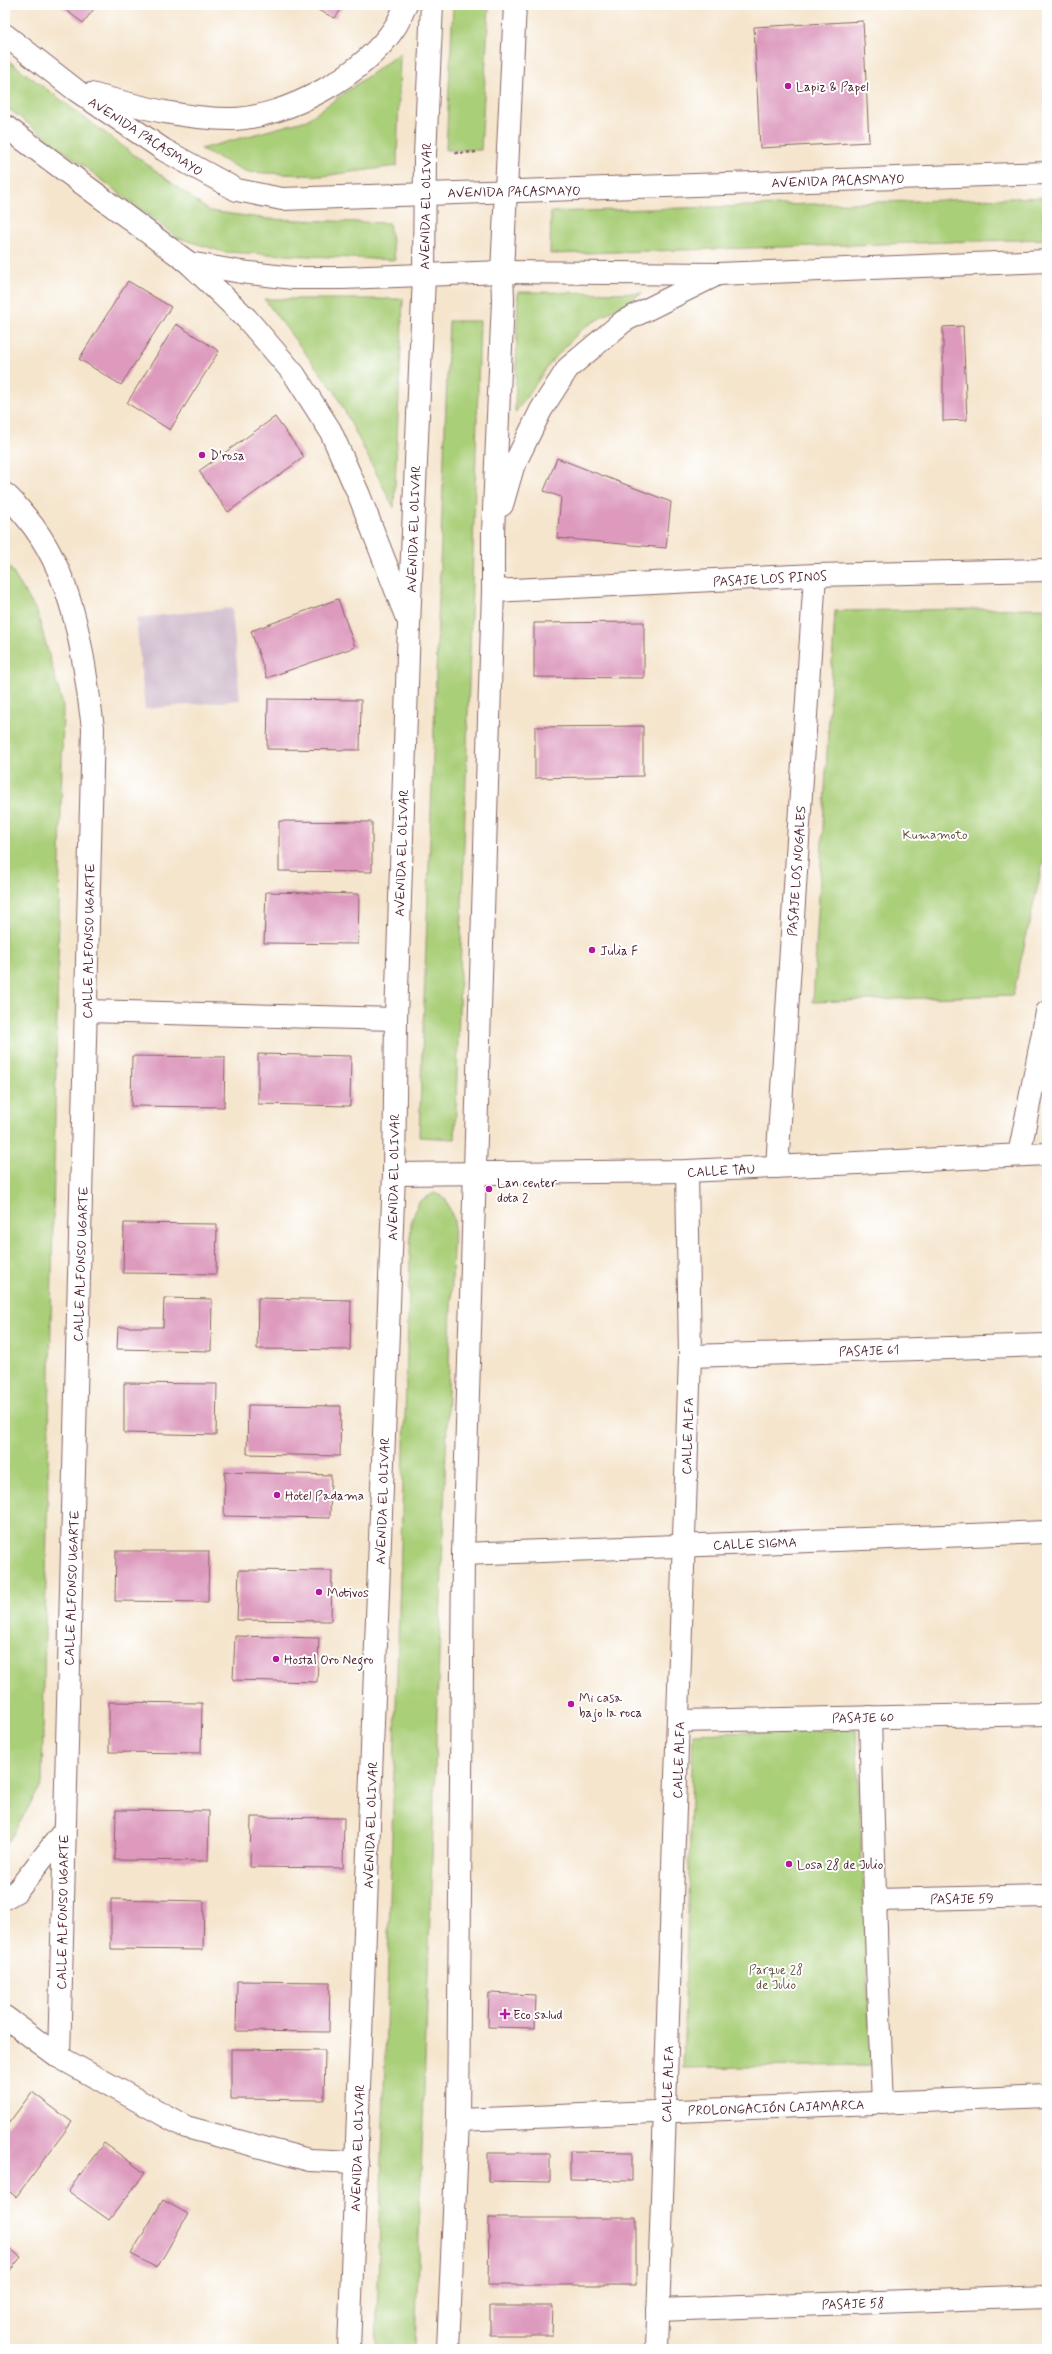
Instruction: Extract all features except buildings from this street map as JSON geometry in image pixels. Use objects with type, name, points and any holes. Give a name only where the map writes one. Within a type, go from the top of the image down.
[{"type":"street","points":[[77,91],[173,115],[232,119],[273,112],[319,93],[359,67],[395,27],[406,5]]},
{"type":"street","name":"AVENIDA EL OLIVAR","points":[[349,2349],[394,1174],[396,1019],[408,624],[424,276],[424,193],[432,5]]},
{"type":"street","points":[[448,2349],[458,2120],[463,1554],[493,591],[493,533],[503,300],[502,272],[515,5]]},
{"type":"street","name":"AVENIDA PACASMAYO","points":[[5,35],[77,91],[164,150],[237,190],[282,198],[424,193],[507,192],[1047,173]]},
{"type":"street","points":[[5,126],[189,263],[247,319],[294,374],[330,430],[359,496],[408,624]]},
{"type":"street","points":[[189,263],[241,272],[293,278],[424,276],[502,272],[718,274],[1047,261]]},
{"type":"street","points":[[493,533],[513,468],[541,410],[568,368],[624,321],[718,274]]},
{"type":"street","name":"CALLE ALFONSO UGARTE","points":[[5,494],[41,536],[64,581],[81,641],[93,728],[59,2057]]},
{"type":"street","name":"PASAJE LOS PINOS","points":[[493,591],[815,575],[1047,570]]},
{"type":"street","name":"PASAJE LOS NOGALES","points":[[777,1167],[815,575]]},
{"type":"street","points":[[86,1011],[396,1019]]},
{"type":"street","points":[[1019,1155],[1047,1012]]},
{"type":"street","name":"CALLE TAU","points":[[394,1174],[475,1175],[687,1171],[1047,1154]]},
{"type":"street","name":"CALLE ALFA","points":[[657,2349],[690,1356],[687,1171]]},
{"type":"street","name":"PASAJE 61","points":[[690,1356],[1047,1345]]},
{"type":"street","name":"CALLE SIGMA","points":[[463,1554],[1047,1532]]},
{"type":"street","name":"PASAJE 60","points":[[679,1721],[1047,1714]]},
{"type":"street","points":[[870,1717],[877,1966],[883,2103]]},
{"type":"street","points":[[5,1898],[18,1891],[64,1831]]},
{"type":"street","name":"PASAJE 59","points":[[876,1900],[1047,1896]]},
{"type":"street","points":[[5,2017],[59,2057],[186,2127],[309,2160],[357,2162]]},
{"type":"street","name":"PROLONGACIÓN CAJAMARCA","points":[[458,2120],[1047,2096]]},
{"type":"street","name":"PASAJE 58","points":[[658,2310],[1047,2296]]},
{"type":"path","points":[[450,153],[481,152]]},
{"type":"shaded area","points":[[232,608],[240,700],[145,709],[136,618]]},
{"type":"green space","points":[[453,5],[489,5],[481,150],[446,150]]},
{"type":"green space","points":[[400,53],[397,166],[322,176],[247,172],[201,149],[307,120]]},
{"type":"green space","points":[[5,58],[209,211],[268,219],[389,223],[395,260],[224,252],[178,238],[5,106]]},
{"type":"green space","points":[[1047,197],[1047,239],[550,254],[551,212]]},
{"type":"green space","points":[[518,292],[642,293],[582,329],[551,362],[515,413]]},
{"type":"green space","points":[[264,299],[403,299],[394,508],[335,392]]},
{"type":"green space","points":[[449,321],[480,321],[455,1139],[419,1137]]},
{"type":"green space","points":[[5,560],[37,612],[63,706],[42,1784],[9,1841],[5,1844]]},
{"type":"green space","name":"Kumamoto","points":[[1047,608],[1047,845],[1013,995],[813,1002],[835,611]]},
{"type":"green space","points":[[434,1193],[445,1198],[454,1220],[415,2349],[376,2349],[411,1224],[418,1202]]},
{"type":"green space","name":"Parque 28 de Julio","points":[[856,1729],[871,2065],[683,2068],[693,1734]]},
{"type":"place","name":"Lapiz & Papel","points":[[788,86]]},
{"type":"place","name":"D'rosa","points":[[202,455]]},
{"type":"place","name":"Julia F","points":[[592,950]]},
{"type":"place","name":"Lan center dota 2","points":[[489,1189]]},
{"type":"place","name":"Hotel Padama","points":[[277,1495]]},
{"type":"place","name":"Motivos","points":[[319,1592]]},
{"type":"place","name":"Hostal Oro Negro","points":[[276,1659]]},
{"type":"place","name":"Mi casa bajo la roca","points":[[571,1704]]},
{"type":"place","name":"Losa 28 de Julio","points":[[789,1864]]},
{"type":"place","name":"Eco salud","points":[[505,2014]]}]
